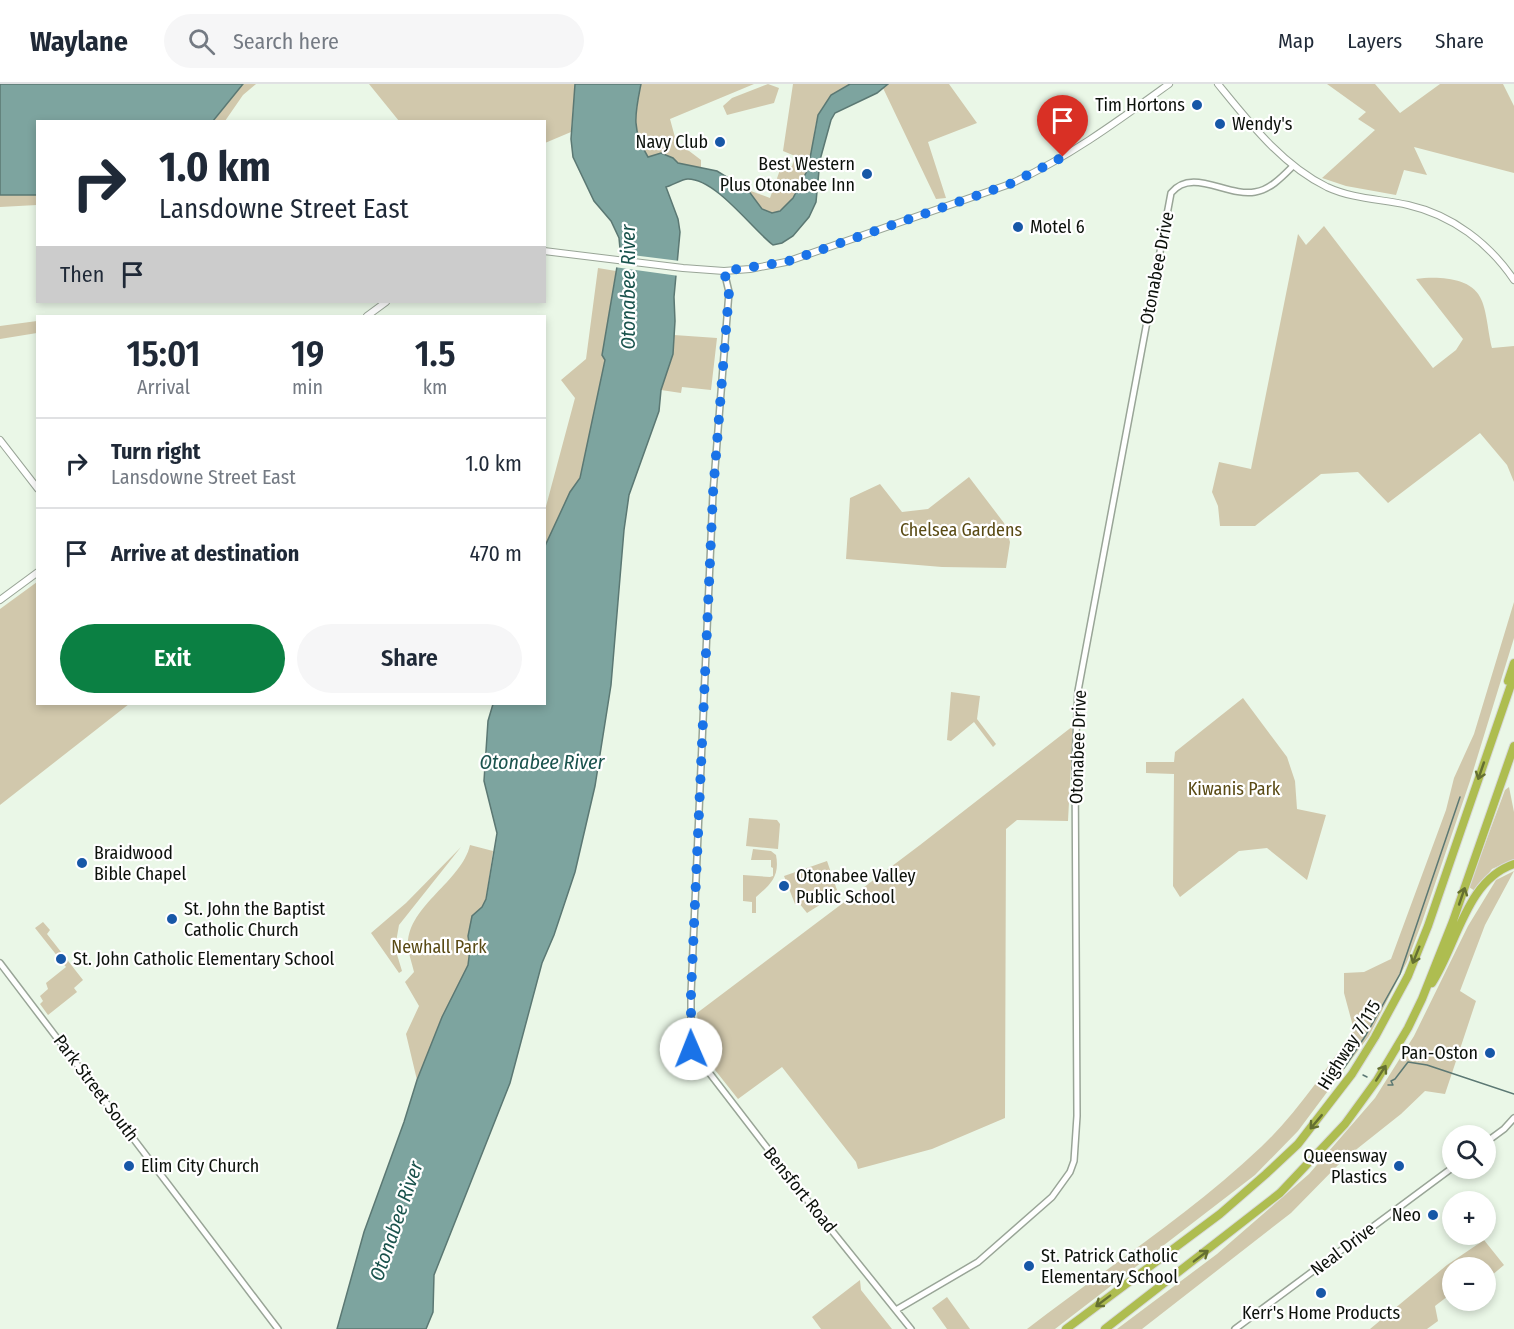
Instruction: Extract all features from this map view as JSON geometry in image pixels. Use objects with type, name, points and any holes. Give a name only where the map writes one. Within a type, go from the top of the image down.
[{"type":"highway","points":[[1491,742],[1497,714],[1514,663]]},
{"type":"highway","name":"Highway 7/115","points":[[1066,1329],[1220,1214],[1298,1144],[1325,1111],[1375,1037],[1408,976],[1428,926],[1514,676]]},
{"type":"highway","points":[[1422,999],[1453,921],[1514,746]]},
{"type":"highway","points":[[1105,1329],[1280,1193],[1345,1124],[1394,1053],[1422,999],[1437,976],[1461,922],[1477,896],[1488,880],[1499,870],[1514,864]]},
{"type":"main road","points":[[546,251],[724,271],[786,262],[1010,184],[1053,164],[1111,128],[1169,84]]},
{"type":"main road","points":[[1218,84],[1271,145],[1293,165],[1330,188],[1354,196],[1407,205],[1434,213],[1483,243],[1503,263],[1514,280]]},
{"type":"main road","points":[[368,315],[385,303]]},
{"type":"main road","points":[[0,440],[36,486]]},
{"type":"main road","points":[[0,600],[36,573]]},
{"type":"street","name":"Otonabee Drive","points":[[896,1310],[978,1262],[996,1248],[1053,1197],[1070,1172],[1075,1151],[1077,1116],[1076,760],[1078,691],[1171,193],[1177,186],[1192,182],[1255,192],[1278,181],[1293,165]]},
{"type":"street","name":"Bensfort Road","points":[[724,271],[729,292],[713,493],[691,994],[691,1049],[801,1192],[911,1329]]},
{"type":"street","name":"Park Street South","points":[[0,963],[278,1329]]},
{"type":"street","points":[[1496,1135],[1514,1118]]},
{"type":"street","name":"Neal Drive","points":[[1235,1329],[1442,1175]]},
{"type":"green space","points":[[243,84],[256,84],[243,95],[226,120],[215,120]]},
{"type":"green space","points":[[369,84],[575,84],[571,132],[546,143],[546,120],[398,120]]},
{"type":"green space","points":[[641,84],[754,84],[670,119],[676,141],[701,160],[701,168],[648,157],[639,138],[636,121]]},
{"type":"green space","points":[[768,84],[779,88],[774,103],[727,115],[723,106],[732,98]]},
{"type":"green space","points":[[793,84],[850,84],[831,97],[818,116],[810,164],[796,193],[783,208],[769,213],[757,205],[748,190],[770,198],[781,167],[792,166],[795,156],[783,151]]},
{"type":"green space","points":[[888,84],[949,84],[977,123],[928,142],[946,198],[936,199],[883,88]]},
{"type":"green space","points":[[1327,84],[1375,84],[1400,113],[1440,84],[1503,84],[1514,106],[1514,173],[1414,147],[1427,175],[1404,170],[1396,195],[1346,186],[1322,178],[1375,130],[1358,119],[1366,112]]},
{"type":"green space","points":[[0,195],[36,195],[36,205],[0,207]]},
{"type":"green space","points":[[1324,226],[1433,368],[1456,350],[1463,339],[1416,279],[1452,279],[1469,285],[1475,290],[1484,308],[1492,348],[1514,346],[1514,482],[1507,465],[1480,433],[1388,503],[1358,472],[1321,474],[1255,526],[1220,526],[1218,506],[1212,492],[1219,462],[1251,469],[1298,234],[1306,245]]},
{"type":"green space","points":[[598,268],[616,271],[602,355],[605,360],[580,478],[570,492],[546,544],[546,506],[575,398],[561,380],[586,359]]},
{"type":"green space","points":[[36,321],[36,333],[0,339],[0,326]]},
{"type":"green space","points":[[674,335],[717,338],[711,390],[682,387],[681,393],[661,390],[673,354]]},
{"type":"green space","name":"Chelsea Gardens","points":[[969,477],[1004,523],[1010,542],[1006,568],[942,567],[846,559],[850,498],[880,484],[902,512],[928,509]]},
{"type":"green space","points":[[36,583],[36,705],[128,705],[0,805],[0,609]]},
{"type":"green space","points":[[1514,602],[1514,638],[1470,781],[1407,962],[1369,1036],[1298,1131],[1255,1175],[1055,1329],[1027,1329],[1176,1219],[1261,1147],[1299,1106],[1354,1030],[1344,993],[1344,973],[1364,972],[1391,959],[1446,810],[1454,778],[1474,734]]},
{"type":"green space","points":[[951,692],[980,696],[977,719],[996,744],[993,747],[974,722],[951,741],[947,740]]},
{"type":"green space","name":"Kiwanis Park","points":[[1243,698],[1287,757],[1295,781],[1297,809],[1326,815],[1307,880],[1267,848],[1239,851],[1180,897],[1173,886],[1174,774],[1146,773],[1146,762],[1174,762],[1175,752]]},
{"type":"green space","points":[[1073,726],[1068,821],[1017,820],[1006,829],[1005,1118],[932,1149],[858,1169],[856,1162],[782,1067],[738,1099],[700,1051],[697,1013]]},
{"type":"green space","points":[[1509,787],[1514,812],[1514,859],[1492,869],[1475,891],[1469,887],[1505,790]]},
{"type":"green space","points":[[749,818],[777,820],[780,824],[778,849],[746,846]]},
{"type":"green space","name":"Newhall Park","points":[[470,845],[493,851],[486,899],[468,936],[470,949],[468,965],[442,1017],[417,1080],[406,1034],[419,1006],[405,982],[414,972],[408,947],[410,930],[426,905],[457,870]]},
{"type":"green space","points":[[461,847],[399,925],[395,948],[402,971],[399,973],[371,933],[406,903]]},
{"type":"green space","points":[[753,849],[771,851],[776,855],[777,862],[773,879],[756,897],[756,913],[752,913],[752,902],[743,901],[743,875],[770,877],[773,876],[773,868],[771,860],[751,860]]},
{"type":"green space","points":[[827,861],[837,890],[823,895],[826,901],[807,913],[799,903],[795,904],[784,876]]},
{"type":"green space","points":[[1514,871],[1485,925],[1460,991],[1476,1001],[1445,1094],[1425,1091],[1401,1114],[1343,1160],[1291,1213],[1142,1329],[1117,1329],[1217,1254],[1309,1174],[1375,1098],[1414,1036],[1468,926],[1496,880]]},
{"type":"green space","points":[[43,922],[50,930],[47,934],[83,980],[74,988],[77,992],[48,1015],[40,1004],[43,1001],[40,996],[48,989],[46,983],[66,967],[35,928]]},
{"type":"green space","points":[[1477,1245],[1488,1245],[1504,1265],[1496,1272],[1496,1257],[1459,1257]]},
{"type":"green space","points":[[1442,1269],[1442,1301],[1435,1306],[1438,1321],[1427,1329],[1370,1329]]},
{"type":"green space","points":[[860,1280],[861,1290],[892,1329],[821,1329],[812,1317]]},
{"type":"green space","points":[[947,1297],[970,1329],[947,1329],[932,1308]]},
{"type":"water","points":[[0,84],[243,84],[214,120],[36,120],[36,195],[0,195]]},
{"type":"water","name":"Otonabee River","points":[[575,84],[641,84],[636,121],[639,138],[648,157],[661,153],[678,163],[717,171],[748,190],[762,209],[772,213],[780,211],[793,198],[808,169],[818,115],[831,95],[850,84],[888,84],[877,93],[835,113],[820,160],[816,202],[809,217],[793,236],[782,243],[773,245],[722,196],[699,181],[686,179],[666,187],[678,219],[680,232],[674,297],[673,354],[661,390],[659,411],[629,495],[611,685],[595,786],[575,872],[542,963],[510,1083],[434,1275],[433,1312],[426,1329],[337,1329],[364,1232],[417,1080],[442,1017],[468,965],[470,949],[468,936],[472,916],[482,907],[486,899],[497,833],[484,781],[488,721],[493,705],[546,705],[546,544],[570,492],[580,478],[605,360],[602,355],[620,249],[619,238],[611,221],[594,201],[573,157],[571,139]]},
{"type":"pier","points":[[616,253],[680,261],[679,276],[614,267]]},
{"type":"waterway","points":[[1344,1068],[1366,1035],[1400,974],[1460,797]]},
{"type":"waterway","points":[[1388,1085],[1393,1085],[1391,1081],[1408,1062],[1427,1065],[1514,1094]]},
{"type":"waterway","points":[[1363,1075],[1367,1077]]},
{"type":"place","name":"Tim Hortons","points":[[1197,105]]},
{"type":"place","name":"Wendy's","points":[[1220,124]]},
{"type":"place","name":"Navy Club","points":[[720,142]]},
{"type":"place","name":"Best Western Plus Otonabee Inn","points":[[867,174]]},
{"type":"place","name":"Motel 6","points":[[1018,227]]},
{"type":"place","name":"Braidwood Bible Chapel","points":[[82,863]]},
{"type":"place","name":"Otonabee Valley Public School","points":[[784,886]]},
{"type":"place","name":"St. John the Baptist Catholic Church","points":[[172,919]]},
{"type":"place","name":"St. John Catholic Elementary School","points":[[61,959]]},
{"type":"place","name":"Pan-Oston","points":[[1490,1053]]},
{"type":"place","name":"Elim City Church","points":[[129,1166]]},
{"type":"place","name":"Queensway Plastics","points":[[1399,1166]]},
{"type":"place","name":"Neo","points":[[1433,1215]]},
{"type":"place","name":"St. Patrick Catholic Elementary School","points":[[1029,1266]]},
{"type":"place","name":"Kerr's Home Products","points":[[1321,1293]]},
{"type":"route","points":[[691,1049],[691,994],[713,493],[729,292],[724,271],[786,262],[1010,184],[1063,157]]}]
